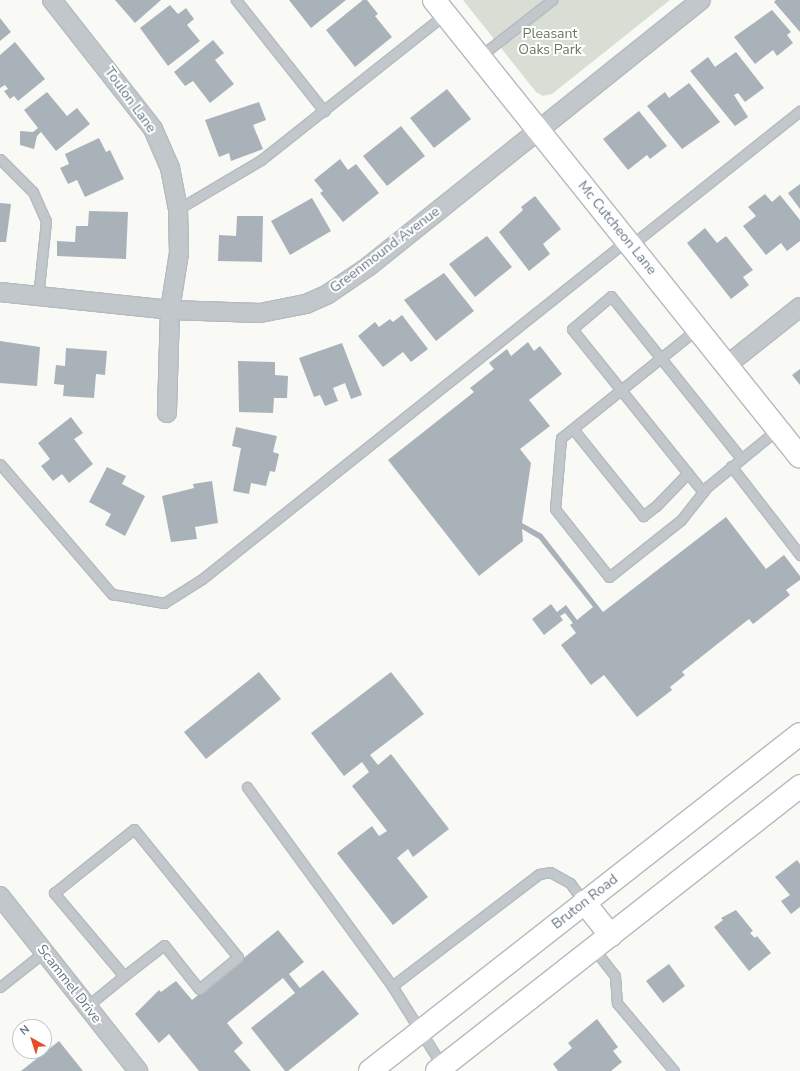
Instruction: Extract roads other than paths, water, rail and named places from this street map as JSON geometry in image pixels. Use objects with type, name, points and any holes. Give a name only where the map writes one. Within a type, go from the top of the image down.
[{"type":"main road","name":"Mc Cutcheon Lane","points":[[439,7],[800,457]]},
{"type":"main road","name":"Bruton Road","points":[[370,1071],[800,734]]},
{"type":"main road","points":[[440,1069],[800,786]]},
{"type":"main road","points":[[584,902],[611,936]]},
{"type":"street","name":"Toulon Lane","points":[[52,0],[153,129],[170,168],[178,209],[179,253],[170,310],[167,413]]},
{"type":"street","name":"Greenmound Avenue","points":[[0,292],[170,310],[260,314],[306,304],[328,294],[369,266],[537,129],[701,0]]},
{"type":"street","points":[[727,365],[800,306]]},
{"type":"street","name":"Scammel Drive","points":[[0,896],[86,1007],[138,1071]]},
{"type":"lane","points":[[236,0],[324,111]]},
{"type":"lane","points":[[479,57],[552,0]]},
{"type":"lane","points":[[178,209],[261,160],[324,111],[439,7]]},
{"type":"lane","points":[[0,464],[112,594],[164,603],[202,579],[628,243],[800,111]]},
{"type":"lane","points":[[0,159],[33,192],[46,221],[38,297]]},
{"type":"lane","points":[[703,492],[620,391],[572,329],[611,296],[742,458]]},
{"type":"lane","points":[[698,328],[561,438],[555,509],[609,577],[681,520],[703,492],[731,466],[778,429]]},
{"type":"lane","points":[[573,429],[643,516],[656,506],[688,474]]},
{"type":"lane","points":[[731,466],[800,555]]},
{"type":"lane","points":[[247,787],[392,986],[421,1032],[440,1069]]},
{"type":"lane","points":[[86,1007],[164,945],[199,989],[238,957],[134,829],[54,893],[124,976]]},
{"type":"lane","points":[[392,986],[539,874],[550,872],[570,883],[584,902]]},
{"type":"lane","points":[[594,949],[615,976],[617,1003],[674,1071]]},
{"type":"lane","points":[[0,987],[44,952]]},
{"type":"park label","name":"Pleasant Oaks Park","points":[[550,42]]}]
